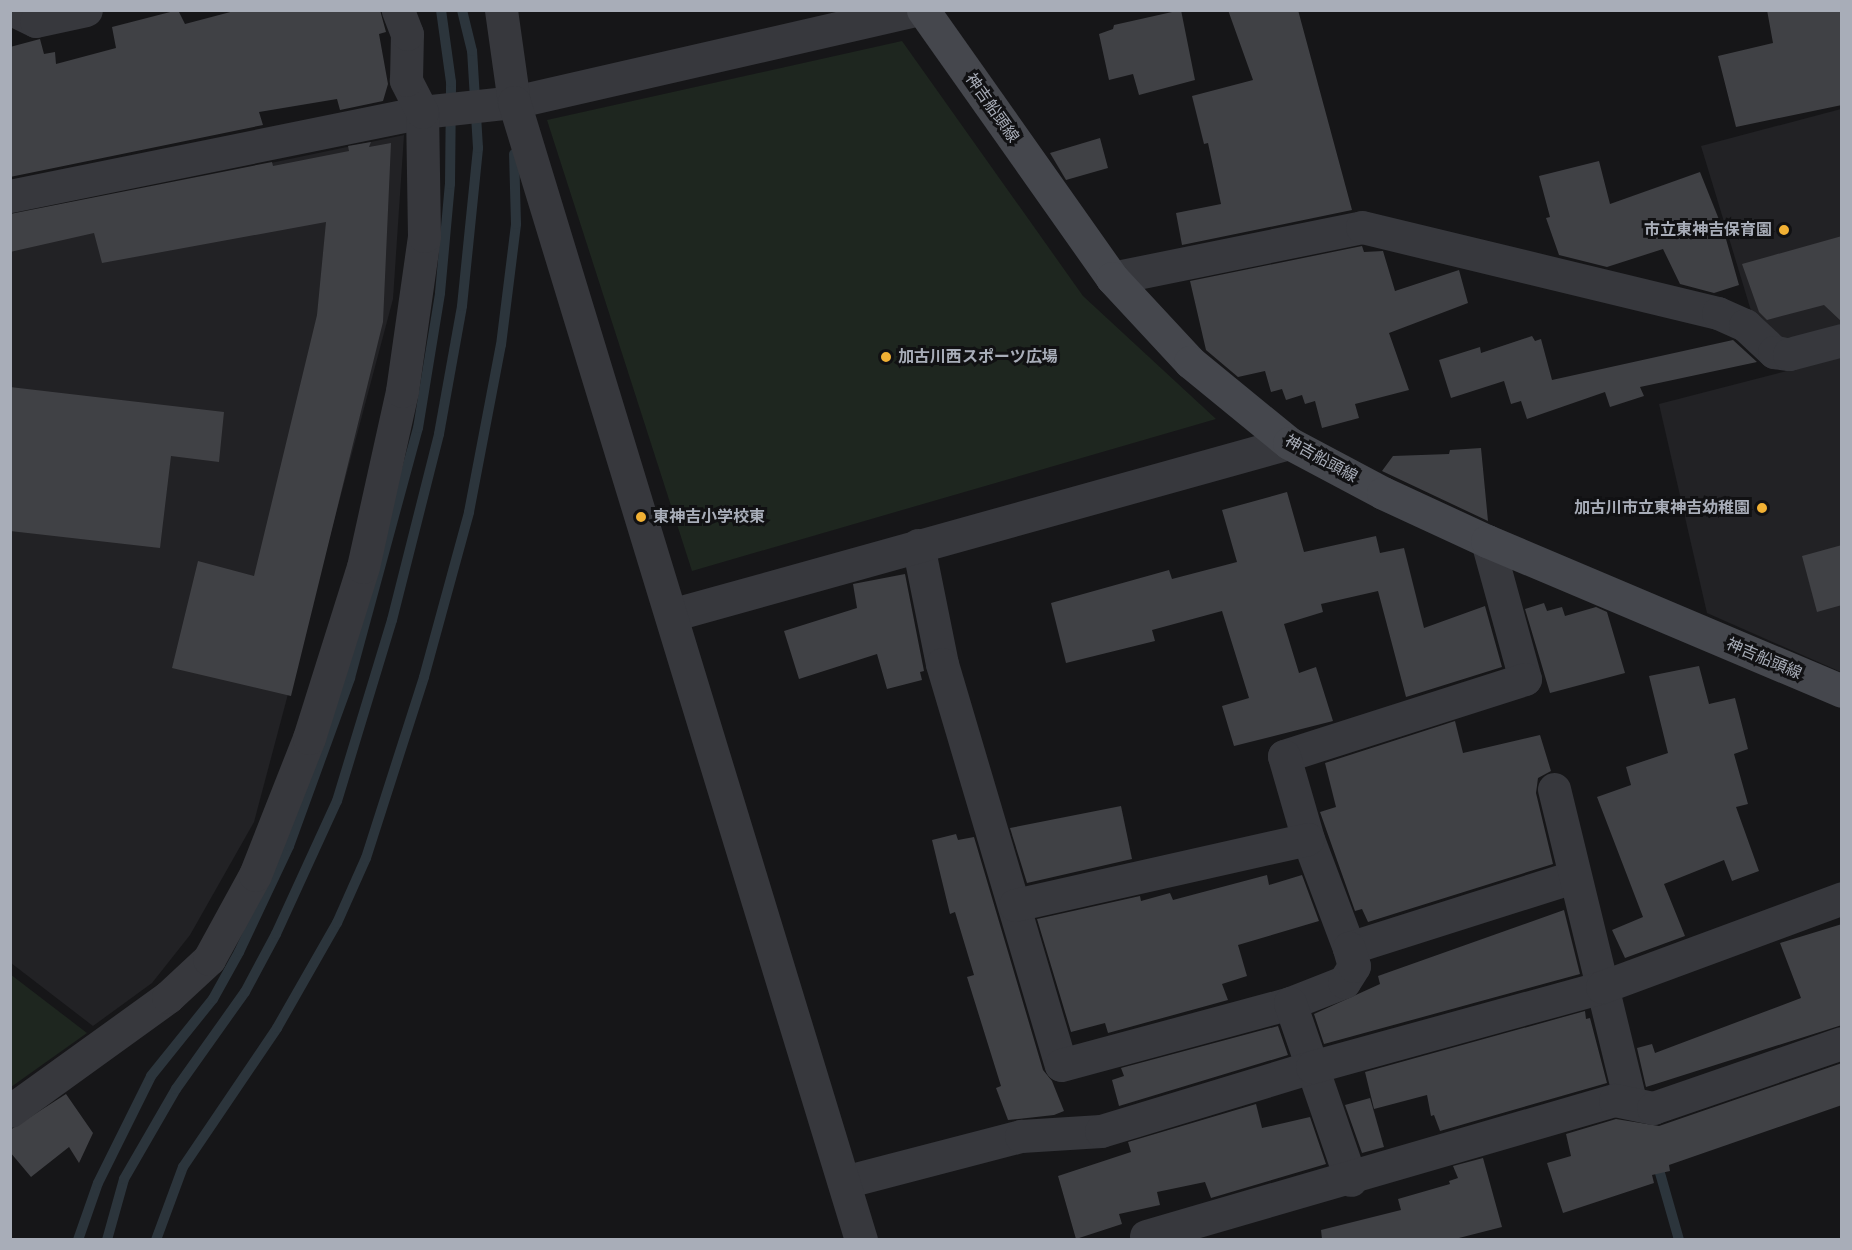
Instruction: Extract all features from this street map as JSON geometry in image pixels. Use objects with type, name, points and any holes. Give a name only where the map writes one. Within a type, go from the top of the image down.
[{"type":"main road","name":"神吉船頭線","points":[[923,10],[1112,278],[1190,362],[1289,443],[1487,541],[1842,691]]},
{"type":"street","points":[[13,10],[36,21],[86,10]]},
{"type":"street","points":[[10,1111],[168,997],[209,959],[255,875],[309,738],[363,567],[402,391],[424,236],[422,112],[406,80],[407,34],[398,10]]},
{"type":"street","points":[[501,10],[514,102],[861,1239]]},
{"type":"street","points":[[10,196],[422,112],[514,102],[916,10]]},
{"type":"street","points":[[1112,278],[1362,227],[1718,313],[1744,325],[1774,352],[1789,354],[1842,340]]},
{"type":"street","points":[[671,615],[1289,443]]},
{"type":"street","points":[[918,545],[942,664],[1061,1065],[1290,1003],[1344,982],[1354,966],[1308,839],[1284,756],[1525,680],[1487,541]]},
{"type":"street","points":[[1554,789],[1573,877],[1602,987],[1641,1104]]},
{"type":"street","points":[[1015,905],[1308,839]]},
{"type":"street","points":[[1349,948],[1573,877]]},
{"type":"street","points":[[844,1182],[1021,1136],[1101,1131],[1312,1067],[1602,987],[1842,898]]},
{"type":"street","points":[[1290,1003],[1351,1180]]},
{"type":"street","points":[[1146,1236],[1351,1180],[1615,1100],[1641,1104],[1842,1043]]},
{"type":"shaded area","name":"加古川西スポーツ広場","points":[[902,41],[1083,296],[1216,419],[692,571],[547,120]]},
{"type":"shaded area","name":"市立東神吉保育園","points":[[1841,109],[1841,334],[1825,338],[1780,337],[1752,314],[1701,146]]},
{"type":"shaded area","points":[[404,135],[393,299],[254,822],[190,935],[152,983],[93,1026],[11,963],[10,218]]},
{"type":"shaded area","name":"加古川市立東神吉幼稚園","points":[[1841,357],[1841,672],[1707,613],[1659,404]]},
{"type":"shaded area","points":[[10,974],[87,1033],[11,1087],[10,1087]]},
{"type":"building","points":[[178,10],[185,24],[238,10],[380,10],[386,32],[379,34],[388,84],[383,101],[340,110],[337,99],[259,112],[263,125],[10,177],[10,47],[40,39],[44,54],[55,52],[56,64],[116,48],[112,27]]},
{"type":"building","points":[[1181,10],[1195,80],[1139,95],[1133,74],[1109,80],[1099,34],[1113,29],[1114,25]]},
{"type":"building","points":[[1228,10],[1298,10],[1352,210],[1182,245],[1176,213],[1221,204],[1208,143],[1204,144],[1192,96],[1253,80]]},
{"type":"building","points":[[1767,10],[1842,10],[1842,105],[1736,127],[1718,56],[1773,43]]},
{"type":"building","points":[[1100,138],[1108,168],[1066,180],[1050,153]]},
{"type":"building","points":[[371,142],[369,147],[391,143],[383,322],[291,696],[172,668],[198,561],[254,576],[317,315],[326,222],[102,263],[94,233],[10,252],[10,214],[272,162],[273,166],[349,151],[348,146]]},
{"type":"building","points":[[1599,161],[1610,204],[1700,172],[1724,232],[1739,285],[1714,293],[1680,284],[1663,249],[1607,267],[1559,255],[1546,218],[1550,217],[1539,176]]},
{"type":"building","points":[[1842,236],[1842,322],[1824,305],[1767,320],[1759,312],[1742,264]]},
{"type":"building","points":[[1362,246],[1364,252],[1383,251],[1395,291],[1459,270],[1468,303],[1389,333],[1409,390],[1355,404],[1359,418],[1322,428],[1315,401],[1305,404],[1302,395],[1286,400],[1282,389],[1271,392],[1265,371],[1238,377],[1206,350],[1190,281]]},
{"type":"building","points":[[1532,336],[1535,341],[1541,339],[1552,380],[1733,340],[1757,362],[1640,387],[1644,396],[1610,407],[1605,392],[1527,419],[1521,401],[1511,404],[1504,381],[1451,398],[1439,360],[1480,347],[1481,353]]},
{"type":"building","points":[[10,387],[224,412],[219,462],[171,456],[160,548],[10,531]]},
{"type":"building","points":[[1481,448],[1488,521],[1382,471],[1393,456],[1449,454],[1450,450]]},
{"type":"building","points":[[1287,492],[1304,552],[1376,536],[1380,553],[1404,548],[1424,628],[1485,606],[1502,667],[1406,697],[1378,591],[1321,604],[1323,612],[1284,624],[1299,673],[1316,667],[1333,721],[1234,746],[1222,706],[1249,698],[1222,611],[1152,630],[1155,641],[1066,663],[1051,603],[1169,570],[1172,579],[1237,562],[1222,510]]},
{"type":"building","points":[[1842,545],[1842,605],[1817,612],[1802,556]]},
{"type":"building","points":[[905,574],[924,671],[920,672],[922,680],[887,689],[877,654],[799,679],[784,631],[857,608],[853,584]]},
{"type":"building","points":[[1544,603],[1547,611],[1562,607],[1565,616],[1596,607],[1607,612],[1625,673],[1550,693],[1525,609]]},
{"type":"building","points":[[1699,666],[1709,704],[1735,698],[1748,749],[1734,754],[1748,804],[1736,807],[1759,871],[1732,881],[1724,860],[1664,884],[1685,936],[1625,958],[1612,930],[1643,917],[1597,797],[1631,785],[1626,767],[1668,753],[1649,676]]},
{"type":"building","points":[[1455,721],[1463,753],[1540,735],[1551,771],[1538,778],[1536,793],[1553,864],[1368,922],[1362,909],[1355,911],[1320,812],[1336,807],[1325,763]]},
{"type":"building","points":[[1121,806],[1132,859],[1027,883],[1010,828]]},
{"type":"building","points":[[956,834],[958,840],[974,837],[1043,1070],[1052,1081],[1064,1111],[1054,1115],[1008,1120],[996,1088],[1001,1086],[967,977],[974,975],[955,912],[950,914],[932,840]]},
{"type":"building","points":[[1267,875],[1269,885],[1302,875],[1319,921],[1238,945],[1247,976],[1222,984],[1228,1000],[1108,1033],[1105,1023],[1071,1032],[1037,919],[1140,896],[1141,901],[1170,893],[1173,900]]},
{"type":"building","points":[[1564,910],[1580,974],[1324,1044],[1314,1014],[1380,984],[1378,976]]},
{"type":"building","points":[[1842,924],[1842,1025],[1646,1087],[1637,1048],[1652,1044],[1655,1053],[1801,998],[1780,943]]},
{"type":"building","points":[[1585,1011],[1586,1019],[1590,1018],[1607,1083],[1440,1131],[1434,1115],[1431,1116],[1427,1095],[1374,1109],[1365,1072]]},
{"type":"building","points":[[1278,1026],[1288,1055],[1119,1106],[1112,1080],[1124,1076],[1121,1068]]},
{"type":"building","points":[[1842,1063],[1842,1105],[1669,1165],[1670,1171],[1652,1175],[1654,1183],[1563,1213],[1547,1163],[1571,1156],[1566,1134],[1616,1119],[1659,1126]]},
{"type":"building","points":[[66,1094],[93,1133],[79,1163],[69,1147],[31,1177],[10,1152],[10,1130]]},
{"type":"building","points":[[1370,1098],[1384,1147],[1362,1153],[1345,1105]]},
{"type":"building","points":[[1256,1104],[1262,1128],[1310,1117],[1326,1164],[1211,1198],[1205,1182],[1157,1192],[1160,1205],[1119,1214],[1122,1224],[1076,1239],[1058,1176],[1131,1152],[1128,1142]]},
{"type":"building","points":[[1483,1158],[1502,1227],[1455,1239],[1322,1239],[1321,1230],[1401,1210],[1398,1199],[1450,1184],[1449,1181],[1458,1178],[1453,1166]]},
{"type":"waterway","points":[[78,1240],[98,1183],[151,1076],[213,999],[239,952],[289,846],[350,678],[418,428],[440,293],[450,184],[451,82],[441,10]]},
{"type":"waterway","points":[[107,1240],[124,1179],[176,1089],[245,992],[276,934],[337,801],[392,620],[439,434],[462,306],[478,148],[472,51],[462,10]]},
{"type":"waterway","points":[[156,1240],[183,1167],[277,1028],[337,923],[366,858],[424,677],[469,512],[501,345],[516,224],[514,154]]},
{"type":"waterway","points":[[1656,1159],[1679,1240]]},
{"type":"place","name":"市立東神吉保育園","points":[[1784,230]]},
{"type":"place","name":"加古川西スポーツ広場","points":[[886,357]]},
{"type":"place","name":"加古川市立東神吉幼稚園","points":[[1762,508]]},
{"type":"place","name":"東神吉小学校東","points":[[641,517]]}]
